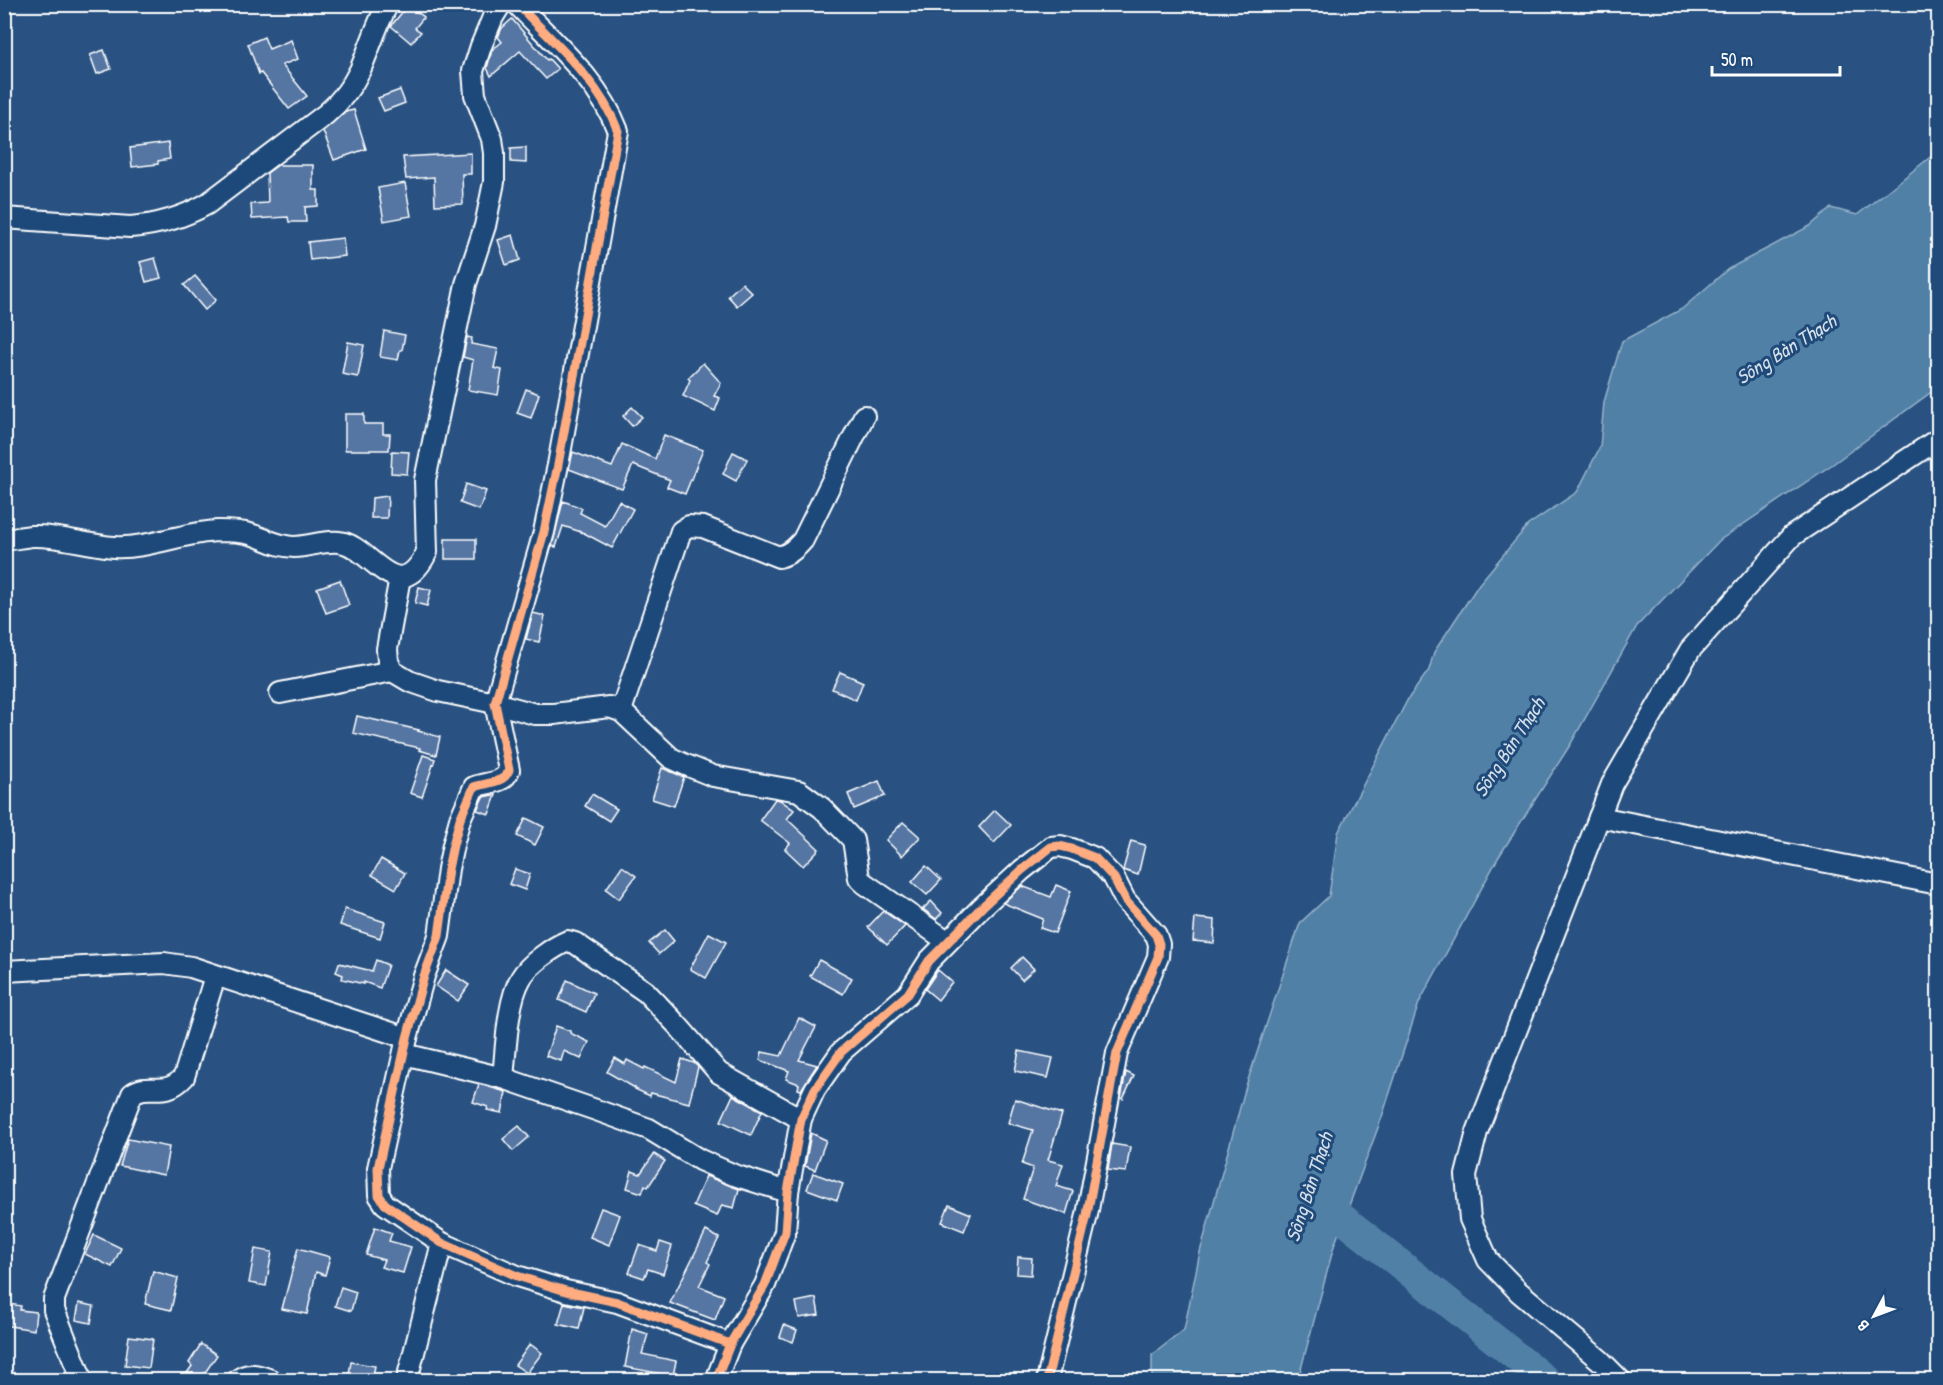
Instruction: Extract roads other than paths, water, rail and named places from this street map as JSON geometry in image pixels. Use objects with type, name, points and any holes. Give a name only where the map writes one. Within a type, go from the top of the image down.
[{"type":"street","points":[[4,219],[130,227],[151,226],[187,215],[207,204],[339,102],[360,71],[388,4]]},
{"type":"street","points":[[4,540],[33,536],[114,547],[215,531],[235,531],[292,547],[338,541],[347,543],[385,572],[400,577],[413,572],[427,552],[425,480],[466,284],[494,182],[492,140],[475,95],[473,71],[481,46],[501,4]]},
{"type":"street","points":[[517,4],[577,67],[608,107],[618,131],[544,532],[495,703],[509,770],[507,776],[502,780],[474,787],[460,819],[448,869],[439,936],[424,976],[378,1168],[379,1195],[385,1204],[442,1243],[517,1276],[566,1291],[617,1302],[730,1344]]},
{"type":"street","points":[[621,711],[681,531],[688,526],[703,527],[779,557],[786,555],[803,540],[864,416]]},
{"type":"street","points":[[1620,1380],[1519,1292],[1488,1260],[1470,1219],[1466,1175],[1477,1132],[1612,784],[1690,650],[1792,536],[1938,440]]},
{"type":"street","points":[[400,577],[387,649],[392,671],[409,681],[438,691],[535,714],[609,707],[621,711],[671,758],[686,765],[713,776],[799,791],[808,796],[853,840],[860,878],[864,883],[947,942]]},
{"type":"street","points":[[280,693],[392,671]]},
{"type":"street","points":[[1599,817],[1938,884]]},
{"type":"street","points":[[716,1380],[730,1344],[765,1285],[785,1232],[788,1192],[801,1119],[815,1089],[841,1052],[908,994],[929,961],[947,942],[1022,870],[1051,848],[1060,846],[1095,858],[1105,867],[1114,878],[1125,900],[1156,934],[1159,944],[1158,957],[1132,1023],[1117,1053],[1087,1215],[1047,1380]]},
{"type":"street","points":[[502,1078],[516,987],[522,975],[550,949],[568,941],[575,943],[646,992],[719,1073],[801,1119]]},
{"type":"street","points":[[4,971],[164,963],[191,967],[406,1046],[649,1129],[700,1160],[734,1175],[788,1192]]},
{"type":"street","points":[[82,1380],[54,1310],[54,1299],[132,1094],[142,1089],[166,1089],[178,1084],[184,1077],[215,976]]},
{"type":"street","points":[[407,1380],[442,1243]]},
{"type":"street","points":[[238,1380],[254,1375],[271,1380]]},
{"type":"water","name":"Sông Bàn Thạch","points":[[1938,151],[1938,387],[1833,464],[1720,540],[1637,626],[1570,745],[1498,858],[1419,1003],[1382,1117],[1334,1246],[1298,1380],[1152,1380],[1152,1355],[1184,1330],[1200,1252],[1246,1086],[1300,923],[1329,896],[1338,833],[1408,699],[1429,670],[1434,652],[1479,584],[1528,525],[1577,492],[1600,447],[1604,402],[1622,341],[1682,309],[1728,269],[1810,226],[1831,208],[1857,215]]},
{"type":"waterway","name":"Sông Bàn Thạch","points":[[1313,1195],[1545,1380]]}]
